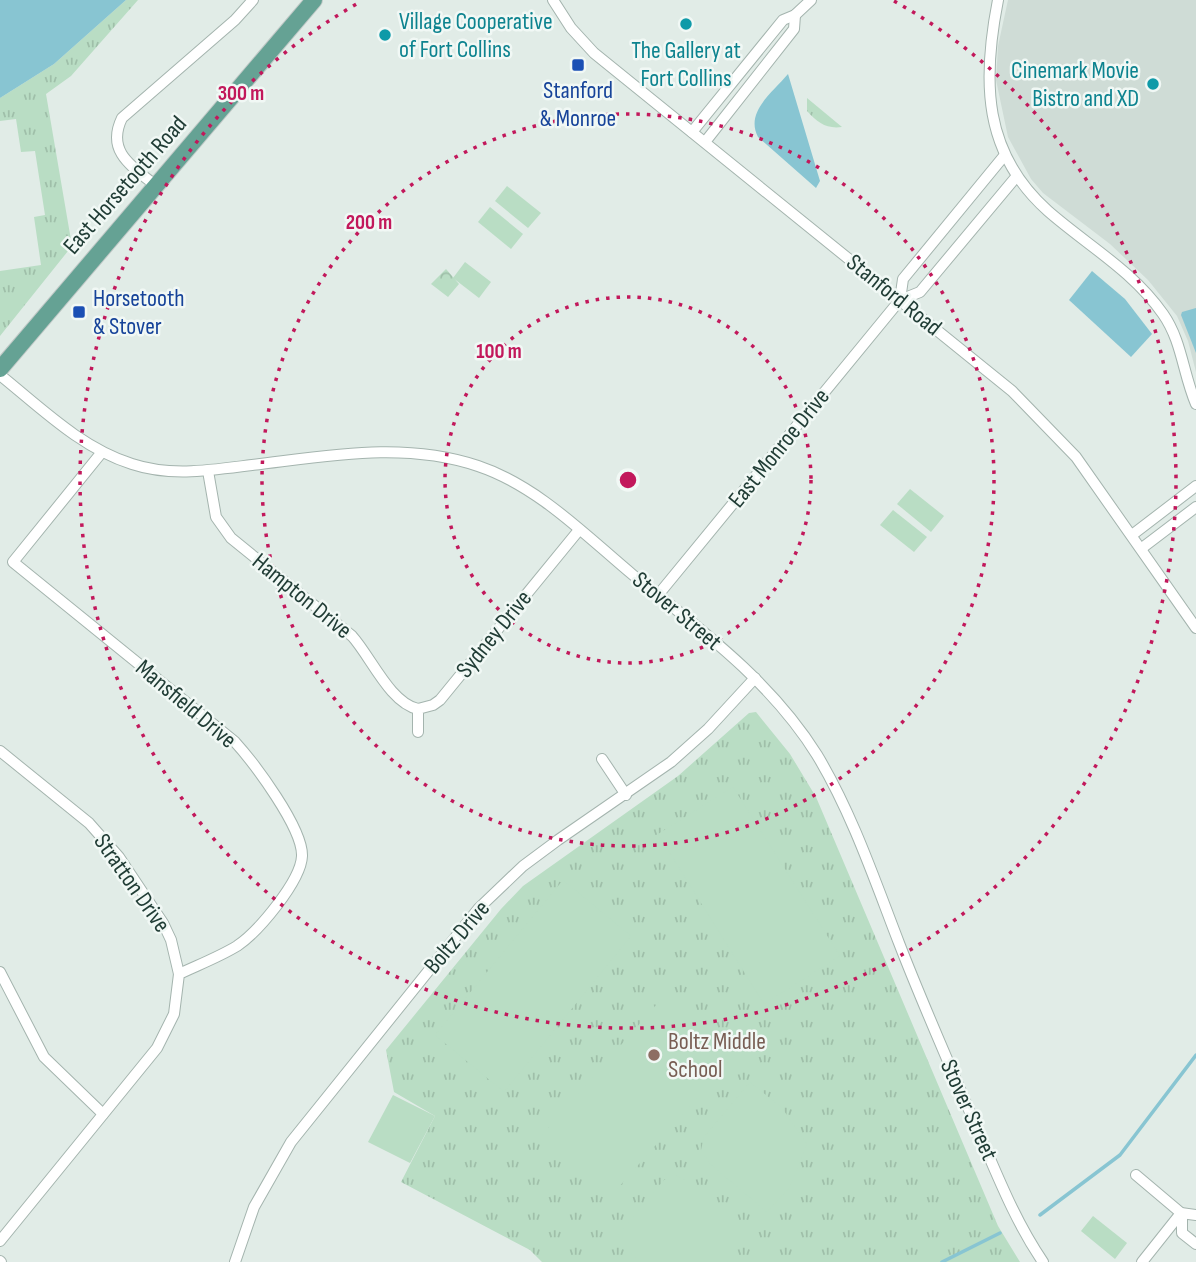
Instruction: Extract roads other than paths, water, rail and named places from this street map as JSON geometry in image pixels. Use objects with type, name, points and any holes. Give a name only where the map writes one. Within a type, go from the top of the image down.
[{"type":"main road","name":"East Horsetooth Road","points":[[0,369],[314,0]]},
{"type":"street","points":[[155,185],[127,163],[117,149],[117,129],[122,118],[253,0]]},
{"type":"street","name":"Stanford Road","points":[[553,0],[571,28],[594,53],[1012,391],[1068,448],[1142,548],[1196,628]]},
{"type":"street","points":[[692,132],[783,20],[795,15],[811,0]]},
{"type":"street","points":[[998,0],[988,69],[990,106],[1004,156],[1016,177],[1049,212],[1134,279],[1163,314],[1180,347],[1196,404]]},
{"type":"street","points":[[705,142],[794,29],[795,15]]},
{"type":"street","name":"East Monroe Drive","points":[[901,300],[903,279],[1004,156]]},
{"type":"street","name":"East Monroe Drive","points":[[658,595],[901,300],[920,292],[1016,177]]},
{"type":"street","name":"Stover Street","points":[[0,375],[73,433],[102,452],[149,469],[208,471],[344,454],[427,454],[502,475],[550,506],[658,595],[755,678],[798,728],[834,786],[928,1016],[1023,1230],[1043,1262]]},
{"type":"street","name":"Mansfield Drive","points":[[102,452],[13,562],[235,742],[255,767],[298,834],[301,846],[300,868],[295,880],[255,930],[235,947],[179,974]]},
{"type":"street","name":"Hampton Drive","points":[[208,471],[216,517],[230,538],[352,636],[368,654],[396,698],[418,709]]},
{"type":"street","points":[[1132,535],[1196,486]]},
{"type":"street","points":[[1142,548],[1196,507]]},
{"type":"street","name":"Sydney Drive","points":[[418,709],[433,705],[440,699],[579,530]]},
{"type":"street","name":"Boltz Drive","points":[[235,1262],[254,1207],[285,1151],[479,908],[523,866],[626,795],[708,729],[755,678]]},
{"type":"street","points":[[418,709],[418,732]]},
{"type":"street","name":"Stratton Drive","points":[[0,751],[89,823],[119,857],[163,923],[171,940],[179,974]]},
{"type":"street","points":[[602,759],[626,795]]},
{"type":"street","points":[[0,972],[44,1057],[103,1114]]},
{"type":"street","points":[[0,1241],[167,1032],[178,995],[179,974]]},
{"type":"street","points":[[1136,1175],[1181,1213],[1196,1215]]},
{"type":"street","points":[[1181,1213],[1182,1233],[1196,1244]]},
{"type":"street","points":[[1142,1262],[1181,1213]]},
{"type":"water","points":[[0,0],[126,0],[54,64],[0,98]]},
{"type":"water","points":[[788,74],[820,181],[816,188],[758,137],[755,128],[755,119],[762,103]]},
{"type":"water","points":[[1092,271],[1125,299],[1152,334],[1131,357],[1069,300]]},
{"type":"water","points":[[1196,308],[1196,353],[1181,315],[1182,312]]},
{"type":"waterway","points":[[1040,1215],[1120,1155],[1196,1055]]},
{"type":"waterway","points":[[942,1262],[1000,1233]]},
{"type":"place","name":"The Gallery at Fort Collins","points":[[686,24]]},
{"type":"place","name":"Village Cooperative of Fort Collins","points":[[385,35]]},
{"type":"place","name":"Stanford & Monroe","points":[[578,65]]},
{"type":"place","name":"Cinemark Movie Bistro and XD","points":[[1153,84]]},
{"type":"place","name":"Horsetooth & Stover","points":[[79,312]]},
{"type":"place","name":"Boltz Middle School","points":[[654,1055]]}]
